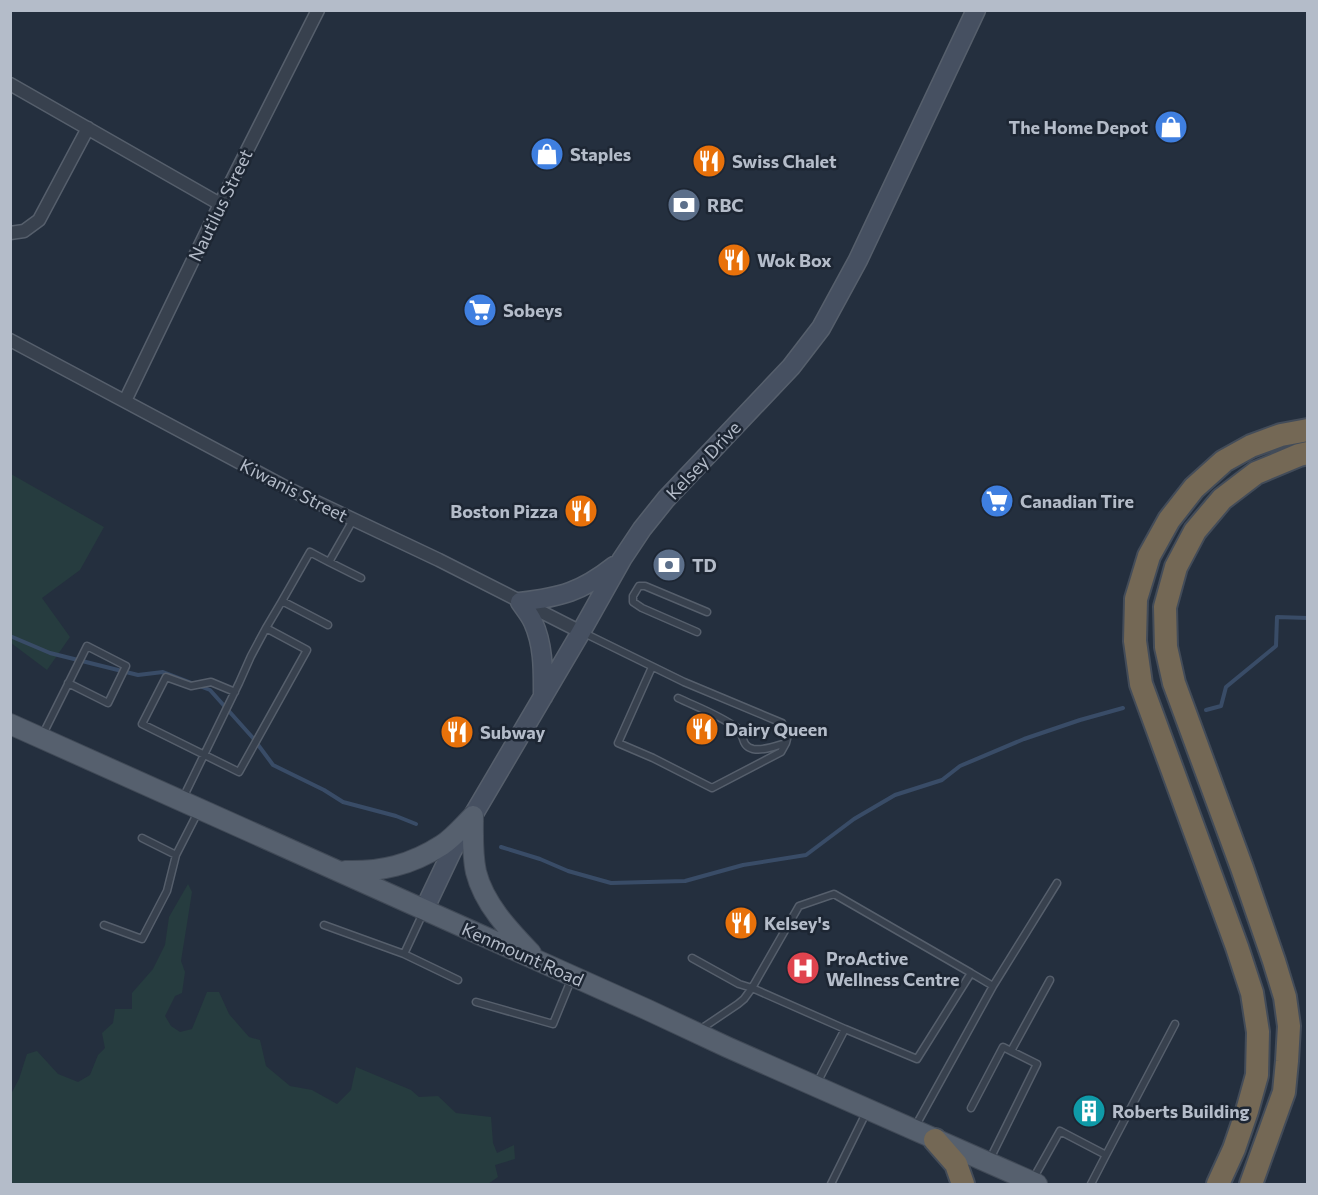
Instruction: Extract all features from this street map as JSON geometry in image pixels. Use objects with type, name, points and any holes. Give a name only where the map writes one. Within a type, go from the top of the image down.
[{"type":"highway","points":[[1218,1185],[1234,1149],[1257,1074],[1258,1032],[1252,993],[1238,947],[1141,684],[1135,641],[1136,598],[1149,556],[1169,520],[1194,488],[1224,461],[1251,446],[1281,435],[1308,430]]},
{"type":"highway","points":[[1251,1185],[1284,1092],[1289,1026],[1285,998],[1242,868],[1174,683],[1166,647],[1165,607],[1176,567],[1195,531],[1222,500],[1256,473],[1299,454],[1308,453]]},
{"type":"highway","points":[[935,1140],[956,1164],[963,1185]]},
{"type":"main road","name":"Kelsey Drive","points":[[424,910],[452,851],[472,816],[543,698],[622,559],[652,514],[791,367],[822,328],[858,260],[976,10]]},
{"type":"main road","points":[[543,698],[540,643],[533,621],[520,602],[549,599],[573,592],[596,580],[622,559]]},
{"type":"main road","name":"Kenmount Road","points":[[10,724],[1034,1183]]},
{"type":"main road","points":[[336,870],[367,871],[386,869],[404,863],[443,844],[472,816]]},
{"type":"main road","points":[[472,816],[476,873],[483,892],[512,933],[539,961]]},
{"type":"street","name":"Nautilus Street","points":[[125,401],[220,204],[318,10]]},
{"type":"street","points":[[10,84],[220,204]]},
{"type":"street","points":[[10,233],[24,231],[39,220],[88,128]]},
{"type":"street","name":"Kiwanis Street","points":[[10,340],[291,490],[581,632]]},
{"type":"lane","points":[[330,562],[353,520]]},
{"type":"lane","points":[[104,925],[142,939],[166,891],[204,756],[251,656],[310,552],[361,578]]},
{"type":"lane","points":[[697,632],[642,608],[633,602],[633,596],[643,585],[706,612]]},
{"type":"lane","points":[[282,601],[328,626]]},
{"type":"lane","points":[[235,692],[212,682],[190,686],[166,676],[141,724],[239,772],[306,650],[266,628]]},
{"type":"lane","points":[[581,632],[684,682],[782,723],[788,735],[781,752],[712,788],[618,743],[652,667]]},
{"type":"lane","points":[[41,738],[68,683],[87,646],[126,666],[108,702],[68,683]]},
{"type":"lane","points":[[678,698],[720,718],[737,729],[745,745],[752,749],[786,743]]},
{"type":"lane","points":[[142,838],[176,855]]},
{"type":"lane","points":[[913,1130],[993,986],[1057,883]]},
{"type":"lane","points":[[696,1032],[744,999],[799,906],[834,894],[993,986]]},
{"type":"lane","points":[[404,954],[424,910]]},
{"type":"lane","points":[[324,925],[404,954],[458,980]]},
{"type":"lane","points":[[692,958],[740,984],[916,1059],[971,973]]},
{"type":"lane","points":[[476,1002],[554,1024],[572,976]]},
{"type":"lane","points":[[1011,1051],[1050,980]]},
{"type":"lane","points":[[1091,1185],[1175,1024]]},
{"type":"lane","points":[[815,1086],[845,1029]]},
{"type":"lane","points":[[971,1108],[1003,1047],[1036,1064],[988,1164]]},
{"type":"lane","points":[[831,1185],[867,1110]]},
{"type":"lane","points":[[1034,1183],[1060,1131],[1106,1155]]},
{"type":"green space","points":[[11,474],[104,527],[80,570],[42,598],[70,637],[47,670],[11,643]]},
{"type":"green space","points":[[188,884],[192,892],[181,961],[185,972],[182,993],[175,996],[165,1016],[171,1026],[180,1032],[192,1029],[207,992],[219,992],[229,1014],[249,1037],[260,1040],[266,1066],[290,1086],[312,1090],[337,1104],[351,1090],[356,1067],[411,1090],[419,1097],[438,1096],[456,1113],[491,1117],[493,1143],[497,1153],[514,1145],[515,1159],[495,1165],[498,1177],[488,1184],[11,1184],[11,1094],[19,1079],[27,1054],[37,1051],[58,1074],[78,1082],[90,1075],[98,1055],[105,1048],[102,1033],[113,1023],[115,1009],[132,1009],[132,993],[153,969],[165,945],[169,917]]},
{"type":"waterway","points":[[1206,710],[1221,706],[1226,687],[1276,646],[1277,617],[1308,618]]},
{"type":"waterway","points":[[10,636],[50,653],[138,675],[163,672],[210,690],[253,738],[273,765],[343,802],[396,816],[416,824]]},
{"type":"waterway","points":[[501,847],[540,859],[568,871],[611,883],[685,881],[743,865],[806,855],[854,819],[895,795],[942,780],[960,766],[1024,739],[1123,708]]},
{"type":"place","name":"The Home Depot","points":[[1171,127]]},
{"type":"place","name":"Staples","points":[[547,154]]},
{"type":"place","name":"Swiss Chalet","points":[[709,161]]},
{"type":"place","name":"RBC","points":[[684,205]]},
{"type":"place","name":"Wok Box","points":[[734,260]]},
{"type":"place","name":"Sobeys","points":[[480,310]]},
{"type":"place","name":"Canadian Tire","points":[[997,501]]},
{"type":"place","name":"Boston Pizza","points":[[581,511]]},
{"type":"place","name":"TD","points":[[669,565]]},
{"type":"place","name":"Dairy Queen","points":[[702,729]]},
{"type":"place","name":"Subway","points":[[457,732]]},
{"type":"place","name":"Kelsey's","points":[[741,923]]},
{"type":"place","name":"ProActive Wellness Centre","points":[[803,968]]},
{"type":"place","name":"Roberts Building","points":[[1089,1111]]}]
